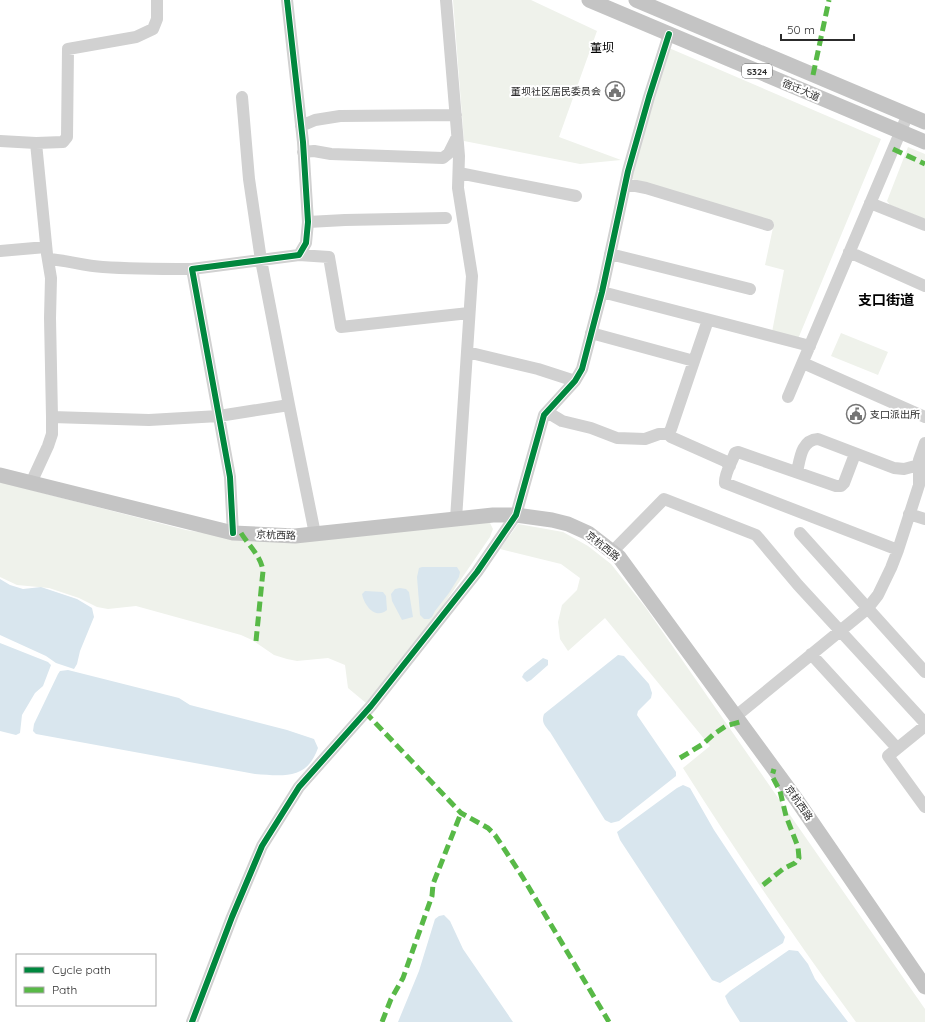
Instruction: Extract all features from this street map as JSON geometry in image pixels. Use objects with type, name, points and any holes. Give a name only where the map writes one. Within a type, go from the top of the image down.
[{"type":"main road","name":"宿迁大道","points":[[589,0],[925,142]]},
{"type":"main road","name":"宿迁大道","points":[[636,0],[658,4],[925,122]]},
{"type":"main road","name":"京杭西路","points":[[0,475],[233,533],[295,536],[493,514],[516,515],[552,520],[568,524],[588,533],[619,557],[796,799],[925,987]]},
{"type":"street","points":[[0,141],[36,143],[63,142],[67,137],[68,49],[136,37],[153,29],[157,19],[157,0]]},
{"type":"street","points":[[286,0],[304,152],[308,222],[306,242],[299,255]]},
{"type":"street","points":[[446,0],[456,115],[458,188],[472,276],[456,519]]},
{"type":"street","points":[[192,1022],[232,917],[262,846],[298,787],[371,706],[477,572],[516,515],[544,415],[575,381],[582,369],[602,292],[626,184],[649,97],[669,34]]},
{"type":"street","points":[[242,97],[248,179],[261,260],[315,534]]},
{"type":"street","points":[[788,397],[908,114]]},
{"type":"street","points":[[301,126],[315,120],[340,116],[456,115]]},
{"type":"street","points":[[304,152],[314,151],[331,154],[443,158],[449,153],[457,136]]},
{"type":"street","points":[[31,483],[52,434],[50,318],[51,278],[47,253],[36,143]]},
{"type":"street","points":[[458,173],[576,196]]},
{"type":"street","points":[[626,184],[768,225]]},
{"type":"street","points":[[870,203],[925,225]]},
{"type":"street","points":[[308,222],[446,218]]},
{"type":"street","points":[[0,251],[47,253],[65,260],[101,267],[144,269],[192,269],[299,255],[329,257],[341,327],[469,313]]},
{"type":"street","points":[[849,252],[925,286]]},
{"type":"street","points":[[610,254],[750,289]]},
{"type":"street","points":[[192,269],[230,477],[233,533]]},
{"type":"street","points":[[602,292],[810,346]]},
{"type":"street","points":[[668,434],[708,320]]},
{"type":"street","points":[[592,332],[694,361]]},
{"type":"street","points":[[467,352],[538,369],[575,381]]},
{"type":"street","points":[[803,363],[925,417]]},
{"type":"street","points":[[52,417],[149,420],[219,416],[289,405]]},
{"type":"street","points":[[547,412],[562,421],[591,428],[616,438],[645,439],[659,434],[668,434],[671,437],[725,461],[730,466]]},
{"type":"street","points":[[797,472],[805,446],[808,441],[813,439],[818,439],[894,468],[904,469],[922,460]]},
{"type":"street","points":[[736,716],[867,608],[878,595],[898,550],[919,485],[925,443]]},
{"type":"street","points":[[855,454],[844,483],[841,486],[836,486],[738,452],[735,453],[724,480],[727,485],[898,550]]},
{"type":"street","points":[[612,552],[664,499],[756,535],[798,585],[925,724],[888,756],[925,807]]},
{"type":"street","points":[[909,514],[925,519]]},
{"type":"street","points":[[800,533],[925,672]]},
{"type":"street","points":[[811,654],[897,748]]},
{"type":"shaded area","points":[[453,0],[531,0],[597,31],[559,137],[621,160],[580,164],[464,141]]},
{"type":"shaded area","points":[[669,48],[881,139],[798,339],[772,332],[784,270],[765,265],[774,223],[645,185],[630,178]]},
{"type":"shaded area","points":[[908,147],[925,154],[925,219],[890,205],[887,201]]},
{"type":"shaded area","points":[[841,333],[888,352],[878,375],[831,356]]},
{"type":"shaded area","points":[[0,482],[186,530],[253,541],[481,520],[490,523],[493,529],[490,537],[440,610],[366,703],[348,688],[345,665],[328,658],[297,661],[287,659],[274,655],[252,640],[241,635],[136,606],[108,609],[97,607],[79,598],[49,588],[17,585],[0,577]]},
{"type":"shaded area","points":[[518,524],[563,532],[588,546],[611,564],[646,608],[925,1009],[925,1022],[856,1022],[767,896],[683,768],[710,746],[605,618],[568,651],[560,639],[558,622],[562,605],[577,590],[580,578],[561,564],[500,549]]},
{"type":"shaded area","points":[[457,567],[460,572],[459,577],[449,593],[429,619],[424,619],[420,615],[417,577],[419,568]]},
{"type":"shaded area","points":[[0,579],[10,585],[23,589],[41,587],[77,599],[92,608],[94,617],[74,669],[56,663],[46,656],[0,635]]},
{"type":"shaded area","points":[[395,589],[406,589],[409,592],[413,617],[402,620],[392,601],[391,594]]},
{"type":"shaded area","points":[[365,591],[383,592],[386,596],[387,610],[383,613],[378,613],[371,610],[363,598],[362,594]]},
{"type":"shaded area","points":[[0,643],[48,662],[51,665],[43,686],[35,693],[22,715],[20,733],[16,735],[0,731]]},
{"type":"shaded area","points":[[618,655],[624,656],[649,684],[652,693],[651,698],[638,711],[637,715],[676,772],[676,776],[619,821],[611,823],[605,820],[545,726],[543,719],[544,714]]},
{"type":"shaded area","points":[[543,658],[548,660],[548,665],[527,682],[522,677],[524,673]]},
{"type":"shaded area","points":[[68,670],[179,698],[190,705],[287,730],[314,739],[318,748],[313,758],[301,771],[293,774],[275,775],[255,774],[36,734],[33,731],[34,724],[58,674],[60,671]]},
{"type":"shaded area","points":[[683,785],[690,788],[714,830],[785,937],[783,943],[720,983],[712,980],[620,840],[617,832]]},
{"type":"shaded area","points":[[444,915],[450,921],[463,949],[513,1022],[398,1022],[419,971],[435,919]]},
{"type":"shaded area","points":[[789,950],[798,951],[808,964],[815,979],[848,1022],[740,1022],[725,996]]},
{"type":"marked path","points":[[813,75],[829,0]]},
{"type":"marked path","points":[[893,149],[925,164]]},
{"type":"marked path","points":[[241,533],[260,561],[263,571],[256,641]]},
{"type":"marked path","points":[[365,712],[461,813],[488,828],[495,835],[522,876],[609,1022]]},
{"type":"marked path","points":[[680,758],[703,744],[726,726],[740,722]]},
{"type":"marked path","points":[[763,885],[783,869],[795,863],[799,858],[798,847],[786,816],[780,791],[772,776],[774,769]]},
{"type":"marked path","points":[[382,1022],[391,999],[403,978],[432,896],[433,884],[461,813]]},
{"type":"cycle path","points":[[233,533],[230,477],[192,269],[299,255],[306,243],[308,222],[303,142],[287,0]]},
{"type":"cycle path","points":[[192,1022],[232,917],[262,846],[299,787],[371,706],[477,572],[516,515],[544,415],[575,381],[582,369],[602,292],[628,171],[669,34]]},
{"type":"place","name":"董坝社区居民委员会","points":[[615,91]]},
{"type":"place","name":"支口派出所","points":[[856,414]]},
{"type":"district","name":"董坝","points":[[602,47]]},
{"type":"district","name":"支口街道","points":[[886,300]]}]
